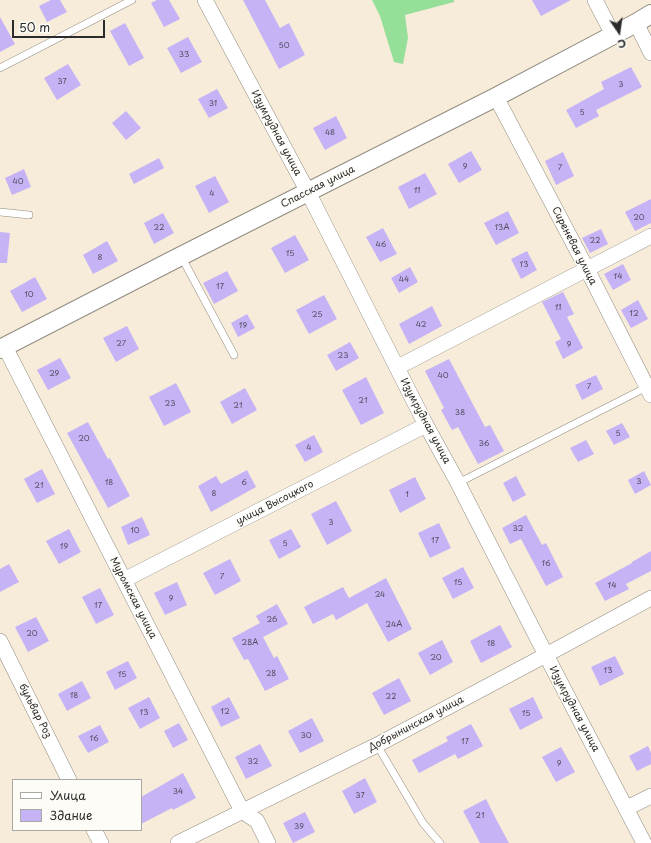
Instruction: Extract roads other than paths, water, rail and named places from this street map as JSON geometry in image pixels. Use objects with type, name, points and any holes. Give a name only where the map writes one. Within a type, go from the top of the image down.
[{"type":"street","name":"Изумрудная улица","points":[[204,0],[308,192],[398,367],[426,425],[458,483],[644,843]]},
{"type":"street","points":[[595,0],[613,35]]},
{"type":"street","name":"Спасская улица","points":[[3,348],[181,256],[496,97],[651,14]]},
{"type":"street","points":[[636,23],[651,53]]},
{"type":"street","name":"Сиреневая улица","points":[[496,97],[650,389]]},
{"type":"street","points":[[398,367],[651,236]]},
{"type":"street","name":"Муромская улица","points":[[3,348],[242,811],[257,821],[268,843]]},
{"type":"street","name":"улица Высоцкого","points":[[124,580],[426,425]]},
{"type":"street","name":"Добрынинская улица","points":[[178,843],[377,745],[651,598]]},
{"type":"street","name":"бульвар Роз","points":[[0,641],[69,779]]},
{"type":"street","points":[[627,808],[651,796]]},
{"type":"street","points":[[95,831],[101,843]]},
{"type":"lane","points":[[0,68],[132,0]]},
{"type":"lane","points":[[0,212],[29,215]]},
{"type":"lane","points":[[181,256],[234,355]]},
{"type":"lane","points":[[458,483],[650,389]]},
{"type":"lane","points":[[377,745],[423,823],[440,843]]}]
